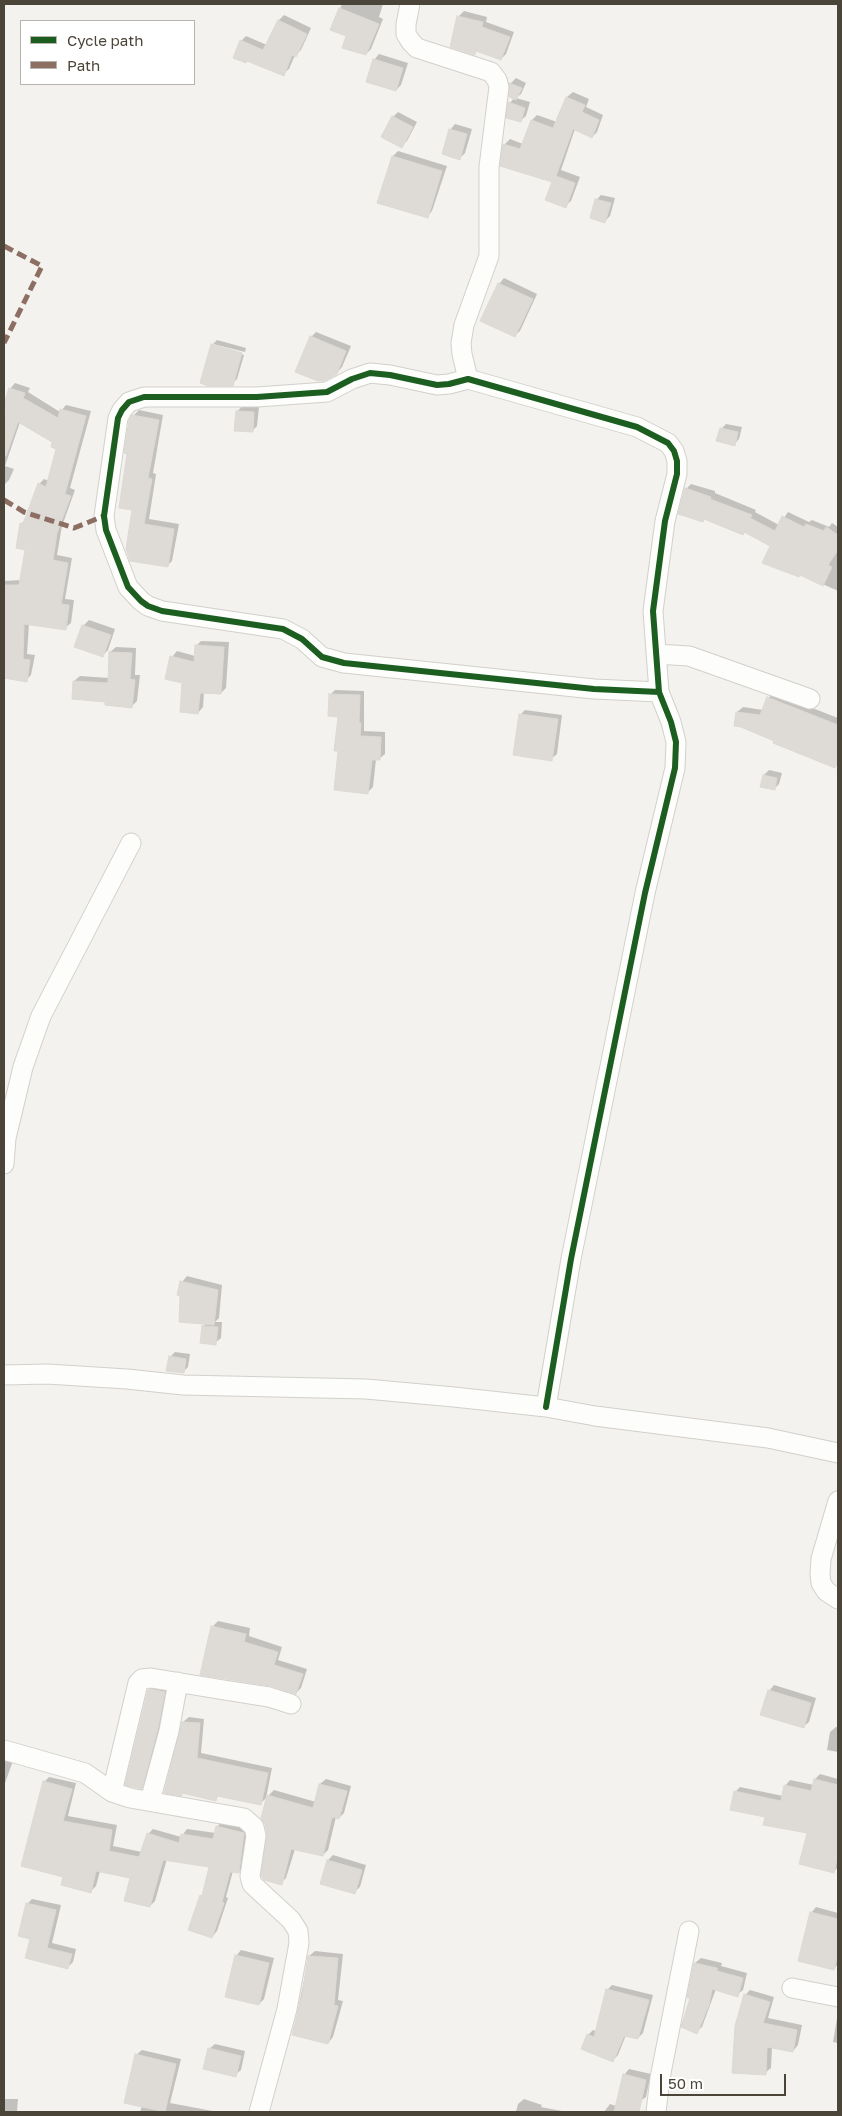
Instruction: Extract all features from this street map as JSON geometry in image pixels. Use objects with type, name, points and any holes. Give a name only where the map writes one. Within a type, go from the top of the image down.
[{"type":"street","points":[[410,4],[406,34],[417,48],[490,72],[497,80],[499,87],[489,168],[489,256],[464,326],[461,343],[468,380]]},
{"type":"street","points":[[546,1407],[571,1259],[645,893],[675,768],[676,742],[660,692],[653,611],[665,521],[676,474],[677,461],[674,451],[668,443],[637,427],[468,380],[436,385],[390,375],[370,373],[352,379],[327,392],[257,397],[144,396],[129,402],[122,410],[118,418],[104,516],[106,530],[128,587],[141,601],[162,610],[283,629],[293,633],[322,657],[344,663],[594,689],[660,692]]},
{"type":"street","points":[[656,654],[689,656],[810,699]]},
{"type":"street","points":[[4,1164],[6,1138],[23,1067],[41,1016],[130,843]]},
{"type":"street","points":[[4,1375],[56,1375],[183,1385],[366,1389],[546,1407],[595,1416],[768,1438],[838,1453]]},
{"type":"street","points":[[838,1501],[821,1559],[820,1574],[821,1583],[826,1591],[838,1599]]},
{"type":"street","points":[[112,1792],[138,1682],[142,1679],[152,1678],[178,1682],[269,1698],[291,1704]]},
{"type":"street","points":[[150,1801],[169,1731],[178,1682]]},
{"type":"street","points":[[4,1750],[85,1773],[112,1792],[244,1818],[254,1827],[256,1836],[250,1876],[252,1884],[291,1920],[298,1931],[299,1943],[287,2009],[259,2112]]},
{"type":"street","points":[[656,2112],[660,2078],[689,1931]]},
{"type":"street","points":[[792,1988],[838,1997]]},
{"type":"building","points":[[339,8],[379,24],[366,55],[342,48],[346,36],[330,30]]},
{"type":"building","points":[[457,16],[483,22],[482,27],[510,37],[501,60],[476,51],[475,55],[450,47]]},
{"type":"building","points":[[278,20],[307,34],[296,57],[292,55],[284,76],[247,61],[246,63],[233,58],[240,40],[263,50]]},
{"type":"building","points":[[373,59],[403,68],[396,91],[366,82]]},
{"type":"building","points":[[509,83],[522,88],[516,100],[509,97]]},
{"type":"building","points":[[566,97],[585,105],[582,112],[599,120],[592,138],[573,129],[556,176],[575,183],[566,208],[545,200],[552,182],[500,166],[503,144],[520,149],[531,120],[553,128]]},
{"type":"building","points":[[508,102],[525,108],[521,122],[506,118]]},
{"type":"building","points":[[392,116],[413,127],[402,148],[381,137]]},
{"type":"building","points":[[449,129],[467,134],[460,160],[442,154]]},
{"type":"building","points":[[392,156],[442,171],[428,218],[377,203]]},
{"type":"building","points":[[595,199],[611,203],[605,223],[590,218]]},
{"type":"building","points":[[498,283],[533,299],[515,337],[480,321]]},
{"type":"building","points":[[310,336],[346,351],[337,374],[324,381],[318,381],[295,372]]},
{"type":"building","points":[[211,344],[242,353],[233,386],[208,386],[200,383]]},
{"type":"building","points":[[9,388],[25,393],[23,398],[58,418],[60,409],[86,416],[65,494],[71,496],[57,533],[53,560],[68,563],[61,604],[69,605],[66,630],[24,624],[23,659],[30,660],[27,682],[4,678],[4,585],[19,585],[25,550],[16,548],[20,523],[23,524],[38,483],[46,487],[56,449],[51,447],[52,442],[18,422],[6,456],[4,455],[6,409],[4,404]]},
{"type":"building","points":[[236,411],[254,412],[253,432],[234,431]]},
{"type":"building","points":[[132,415],[159,420],[148,478],[152,479],[144,524],[174,529],[168,567],[130,561],[126,549],[132,510],[119,508],[127,454],[124,453],[129,421]]},
{"type":"building","points":[[720,428],[738,432],[735,446],[716,441]]},
{"type":"building","points":[[685,488],[752,515],[750,518],[775,531],[782,516],[804,527],[806,524],[824,531],[826,527],[838,535],[838,550],[828,565],[832,567],[823,586],[800,575],[799,577],[762,563],[770,546],[744,532],[743,535],[704,519],[703,522],[678,514]]},
{"type":"building","points":[[82,625],[111,635],[103,657],[74,647]]},
{"type":"building","points":[[195,645],[224,647],[221,694],[200,693],[198,714],[180,712],[182,683],[165,679],[170,656],[194,662]]},
{"type":"building","points":[[109,652],[132,653],[130,679],[135,680],[132,708],[105,705],[105,702],[72,699],[73,681],[108,683]]},
{"type":"building","points":[[329,694],[360,695],[360,736],[381,737],[380,760],[372,760],[368,794],[334,790],[338,751],[334,751],[338,717],[328,716]]},
{"type":"building","points":[[767,697],[838,725],[838,761],[835,768],[773,743],[774,741],[741,727],[734,726],[736,712],[760,715]]},
{"type":"building","points":[[519,714],[558,719],[552,761],[513,755]]},
{"type":"building","points":[[763,775],[777,778],[775,790],[760,787]]},
{"type":"building","points":[[180,1281],[218,1290],[214,1325],[179,1322],[180,1296],[177,1295]]},
{"type":"building","points":[[202,1326],[218,1327],[216,1345],[200,1343]]},
{"type":"building","points":[[169,1356],[186,1359],[184,1373],[166,1371]]},
{"type":"building","points":[[211,1626],[246,1634],[244,1642],[278,1652],[274,1665],[303,1674],[296,1694],[271,1686],[200,1675]]},
{"type":"building","points":[[148,1690],[165,1692],[142,1789],[125,1785]]},
{"type":"building","points":[[768,1690],[811,1703],[804,1728],[760,1715]]},
{"type":"building","points":[[182,1722],[200,1723],[197,1758],[268,1773],[261,1805],[217,1796],[216,1801],[182,1793],[182,1796],[164,1793]]},
{"type":"building","points":[[814,1779],[838,1785],[838,1854],[834,1873],[799,1864],[807,1833],[763,1825],[765,1817],[730,1810],[734,1791],[781,1801],[784,1785],[811,1791]]},
{"type":"building","points":[[43,1781],[72,1789],[63,1821],[112,1830],[109,1851],[139,1857],[147,1833],[179,1843],[181,1834],[213,1839],[216,1826],[244,1833],[239,1873],[230,1872],[222,1902],[224,1903],[212,1938],[188,1930],[200,1895],[202,1896],[209,1867],[163,1860],[150,1907],[124,1901],[130,1878],[96,1871],[91,1893],[61,1885],[63,1877],[21,1866]]},
{"type":"building","points":[[319,1784],[347,1791],[339,1819],[332,1817],[323,1856],[291,1849],[282,1885],[264,1880],[261,1875],[267,1834],[265,1824],[261,1818],[267,1795],[313,1808]]},
{"type":"building","points":[[327,1860],[362,1870],[355,1894],[320,1884]]},
{"type":"building","points":[[26,1903],[56,1910],[47,1948],[72,1954],[68,1969],[25,1958],[30,1939],[18,1936]]},
{"type":"building","points":[[810,1912],[838,1919],[838,1954],[834,1970],[798,1961]]},
{"type":"building","points":[[235,1955],[269,1963],[259,2005],[225,1997]]},
{"type":"building","points":[[308,1956],[338,1958],[334,2005],[338,2006],[328,2044],[292,2035],[302,1996]]},
{"type":"building","points":[[694,1963],[717,1968],[717,1971],[743,1978],[738,1997],[712,1989],[709,2005],[697,2034],[681,2027],[690,1998],[687,1998]]},
{"type":"building","points":[[606,1989],[649,2000],[638,2039],[624,2036],[613,2062],[581,2049],[587,2034],[594,2037]]},
{"type":"building","points":[[744,1994],[770,2002],[763,2023],[797,2030],[793,2052],[767,2047],[766,2075],[732,2073],[735,2026]]},
{"type":"building","points":[[208,2048],[241,2056],[236,2077],[203,2069]]},
{"type":"building","points":[[135,2054],[176,2064],[165,2112],[124,2103]]},
{"type":"building","points":[[623,2074],[646,2080],[639,2112],[614,2112]]},
{"type":"marked path","points":[[4,246],[42,266],[4,343]]},
{"type":"marked path","points":[[4,500],[24,512],[74,528],[104,516]]},
{"type":"cycle path","points":[[546,1407],[571,1259],[645,893],[675,768],[676,742],[671,722],[659,692],[653,611],[665,521],[677,474],[677,461],[674,451],[668,443],[637,427],[468,379],[437,385],[390,375],[370,373],[352,379],[327,392],[257,397],[144,397],[129,402],[122,410],[118,418],[104,516],[106,530],[128,587],[148,606],[162,611],[283,629],[302,639],[322,657],[344,663],[594,689],[659,692]]}]
